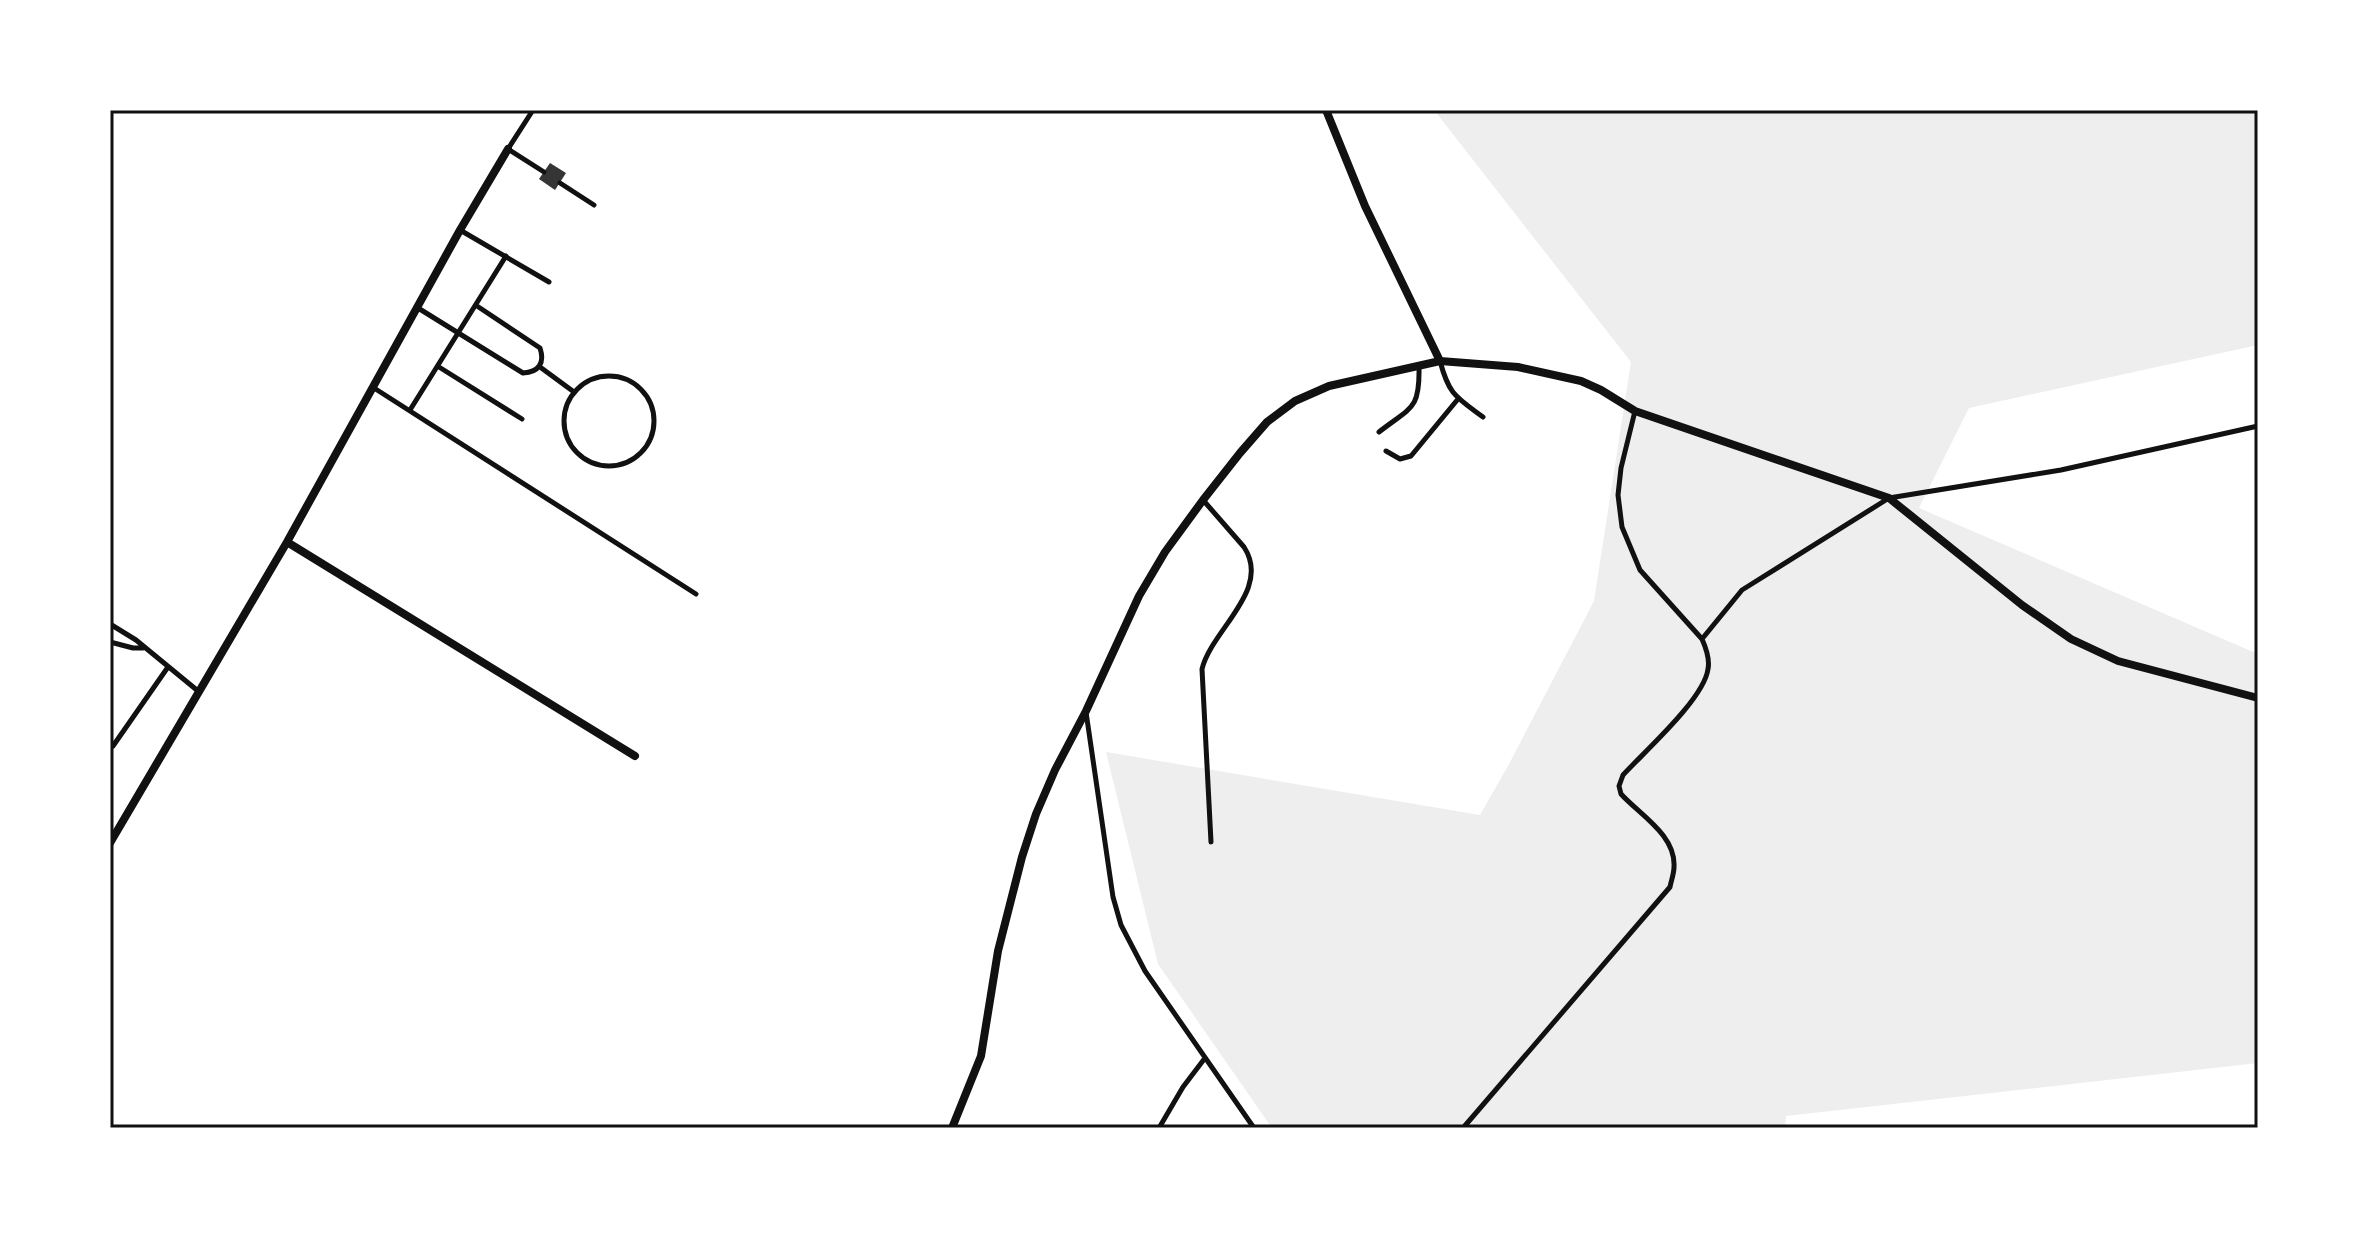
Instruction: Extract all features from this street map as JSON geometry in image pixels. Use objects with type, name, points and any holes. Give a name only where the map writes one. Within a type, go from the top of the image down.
[{"type":"street","points":[[1326,110],[1365,206],[1440,361]]},
{"type":"street","points":[[110,843],[287,542],[508,149]]},
{"type":"street","points":[[952,1128],[981,1056],[998,951],[1032,828],[1055,770],[1139,596],[1165,552],[1203,500],[1267,422],[1295,401],[1329,386],[1440,361],[1518,367],[1581,381],[1635,411],[1889,498],[2048,625],[2082,645],[2118,661],[2258,698]]},
{"type":"street","points":[[287,542],[635,756]]},
{"type":"lane","points":[[533,110],[508,149],[544,172]]},
{"type":"lane","points":[[560,183],[594,205]]},
{"type":"lane","points":[[460,230],[549,282]]},
{"type":"lane","points":[[410,410],[506,256]]},
{"type":"lane","points":[[418,308],[523,373],[533,373],[540,367],[543,357],[540,348],[477,306]]},
{"type":"lane","points":[[1440,361],[1448,388],[1483,417]]},
{"type":"lane","points":[[1379,432],[1416,401],[1420,390],[1419,366]]},
{"type":"lane","points":[[439,367],[522,419]]},
{"type":"lane","points":[[540,367],[574,392]]},
{"type":"lane","points":[[602,376],[624,377],[643,389],[653,408],[654,430],[644,450],[627,463],[605,466],[576,452],[564,422],[568,401],[574,392],[592,378],[602,376]]},
{"type":"lane","points":[[373,387],[696,594]]},
{"type":"lane","points":[[1386,451],[1400,459],[1411,456],[1458,399]]},
{"type":"lane","points":[[1463,1128],[1670,887],[1674,866],[1665,838],[1621,794],[1619,786],[1623,775],[1691,703],[1703,687],[1709,668],[1702,639],[1640,570],[1622,527],[1618,495],[1621,468],[1635,411]]},
{"type":"lane","points":[[1702,639],[1742,590],[1889,498],[2061,470],[2258,426]]},
{"type":"lane","points":[[1203,500],[1244,547],[1253,574],[1247,592],[1209,650],[1202,669],[1211,842]]},
{"type":"lane","points":[[110,624],[129,635],[199,691]]},
{"type":"lane","points":[[110,642],[144,648]]},
{"type":"lane","points":[[113,746],[168,667]]},
{"type":"lane","points":[[1086,711],[1113,897],[1121,925],[1145,971],[1254,1128]]},
{"type":"lane","points":[[1159,1128],[1205,1058]]},
{"type":"shaded area","points":[[1434,110],[2258,110],[2258,345],[1969,408],[1919,508],[2258,654],[2258,1063],[1786,1116],[1785,1128],[1272,1128],[1158,964],[1106,752],[1480,815],[1594,601],[1631,362]]},
{"type":"building","points":[[550,163],[566,173],[555,190],[539,179]]}]
